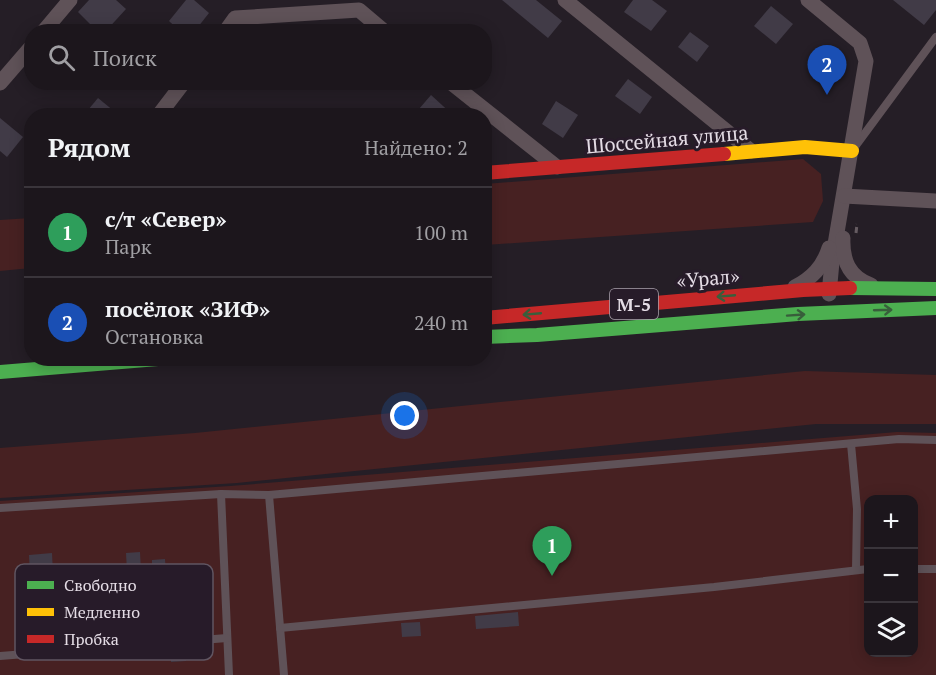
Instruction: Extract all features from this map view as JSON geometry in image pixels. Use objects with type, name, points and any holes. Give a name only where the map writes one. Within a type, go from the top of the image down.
[{"type":"main road","name":"Шоссейная улица","points":[[492,172],[805,147],[852,151]]},
{"type":"main road","name":"«Урал»","points":[[492,317],[784,291],[936,289]]},
{"type":"main road","name":"М-5","points":[[492,337],[830,312],[936,309]]},
{"type":"main road","points":[[0,372],[73,366]]},
{"type":"street","points":[[50,24],[70,0]]},
{"type":"street","points":[[565,0],[751,151]]},
{"type":"street","points":[[808,0],[860,43],[866,61],[829,289],[830,312]]},
{"type":"street","points":[[231,24],[235,18],[359,10],[376,24]]},
{"type":"street","points":[[0,83],[24,54]]},
{"type":"street","points":[[164,108],[178,90]]},
{"type":"street","points":[[460,90],[483,108]]},
{"type":"street","points":[[492,115],[557,167]]},
{"type":"street","points":[[844,196],[936,201]]},
{"type":"street","points":[[844,196],[844,259],[851,272],[862,282],[885,288]]},
{"type":"street","points":[[784,291],[810,278],[823,262],[844,196]]},
{"type":"lane","points":[[852,151],[936,37]]},
{"type":"lane","points":[[0,508],[220,494],[269,495],[899,439],[936,440]]},
{"type":"lane","points":[[851,444],[857,509],[856,570]]},
{"type":"lane","points":[[220,494],[229,675]]},
{"type":"lane","points":[[269,495],[284,675]]},
{"type":"lane","points":[[280,628],[714,587],[864,569]]},
{"type":"lane","points":[[918,569],[936,569]]},
{"type":"lane","points":[[213,639],[227,638]]},
{"type":"lane","points":[[0,656],[15,655]]},
{"type":"path","points":[[855,241],[857,224]]},
{"type":"shaded area","points":[[803,159],[821,174],[823,201],[813,222],[492,245],[492,183]]},
{"type":"shaded area","points":[[24,218],[24,269],[0,271],[0,220]]},
{"type":"shaded area","points":[[805,371],[936,375],[936,424],[816,424],[237,483],[0,498],[0,448],[195,433]]},
{"type":"shaded area","points":[[897,432],[936,433],[936,675],[0,675],[0,501],[230,486]]},
{"type":"building","points":[[89,0],[116,0],[126,9],[112,24],[90,24],[78,12]]},
{"type":"building","points":[[186,0],[194,0],[209,13],[200,24],[172,24],[169,21]]},
{"type":"building","points":[[502,0],[536,0],[562,21],[548,38]]},
{"type":"building","points":[[633,0],[652,0],[667,11],[651,31],[624,12]]},
{"type":"building","points":[[893,0],[936,0],[936,10],[924,25]]},
{"type":"building","points":[[771,6],[793,24],[776,44],[754,26]]},
{"type":"building","points":[[690,32],[709,46],[697,62],[678,47]]},
{"type":"building","points":[[628,79],[652,97],[640,114],[615,96]]},
{"type":"building","points":[[431,95],[445,108],[420,108]]},
{"type":"building","points":[[98,98],[110,108],[90,108]]},
{"type":"building","points":[[556,101],[578,115],[563,138],[542,124]]},
{"type":"building","points":[[0,118],[23,137],[7,157],[0,151]]},
{"type":"building","points":[[140,552],[141,564],[127,564],[126,553]]},
{"type":"building","points":[[52,553],[53,564],[29,564],[29,555]]},
{"type":"building","points":[[165,559],[165,564],[152,564],[152,560]]},
{"type":"building","points":[[518,612],[519,626],[476,629],[475,616]]},
{"type":"building","points":[[420,622],[421,636],[402,637],[401,623]]},
{"type":"traffic: fast","points":[[850,288],[936,289]]},
{"type":"traffic: fast","points":[[492,337],[798,314],[936,308]]},
{"type":"traffic: fast","points":[[0,372],[73,366]]},
{"type":"traffic: slow","points":[[724,154],[805,147],[852,151]]},
{"type":"traffic: jam","points":[[492,172],[724,154]]},
{"type":"traffic: jam","points":[[492,317],[803,290],[850,288]]},
{"type":"place","name":"посёлок «ЗИФ»","points":[[827,95]]},
{"type":"place","name":"с/т «Север»","points":[[552,576]]}]
